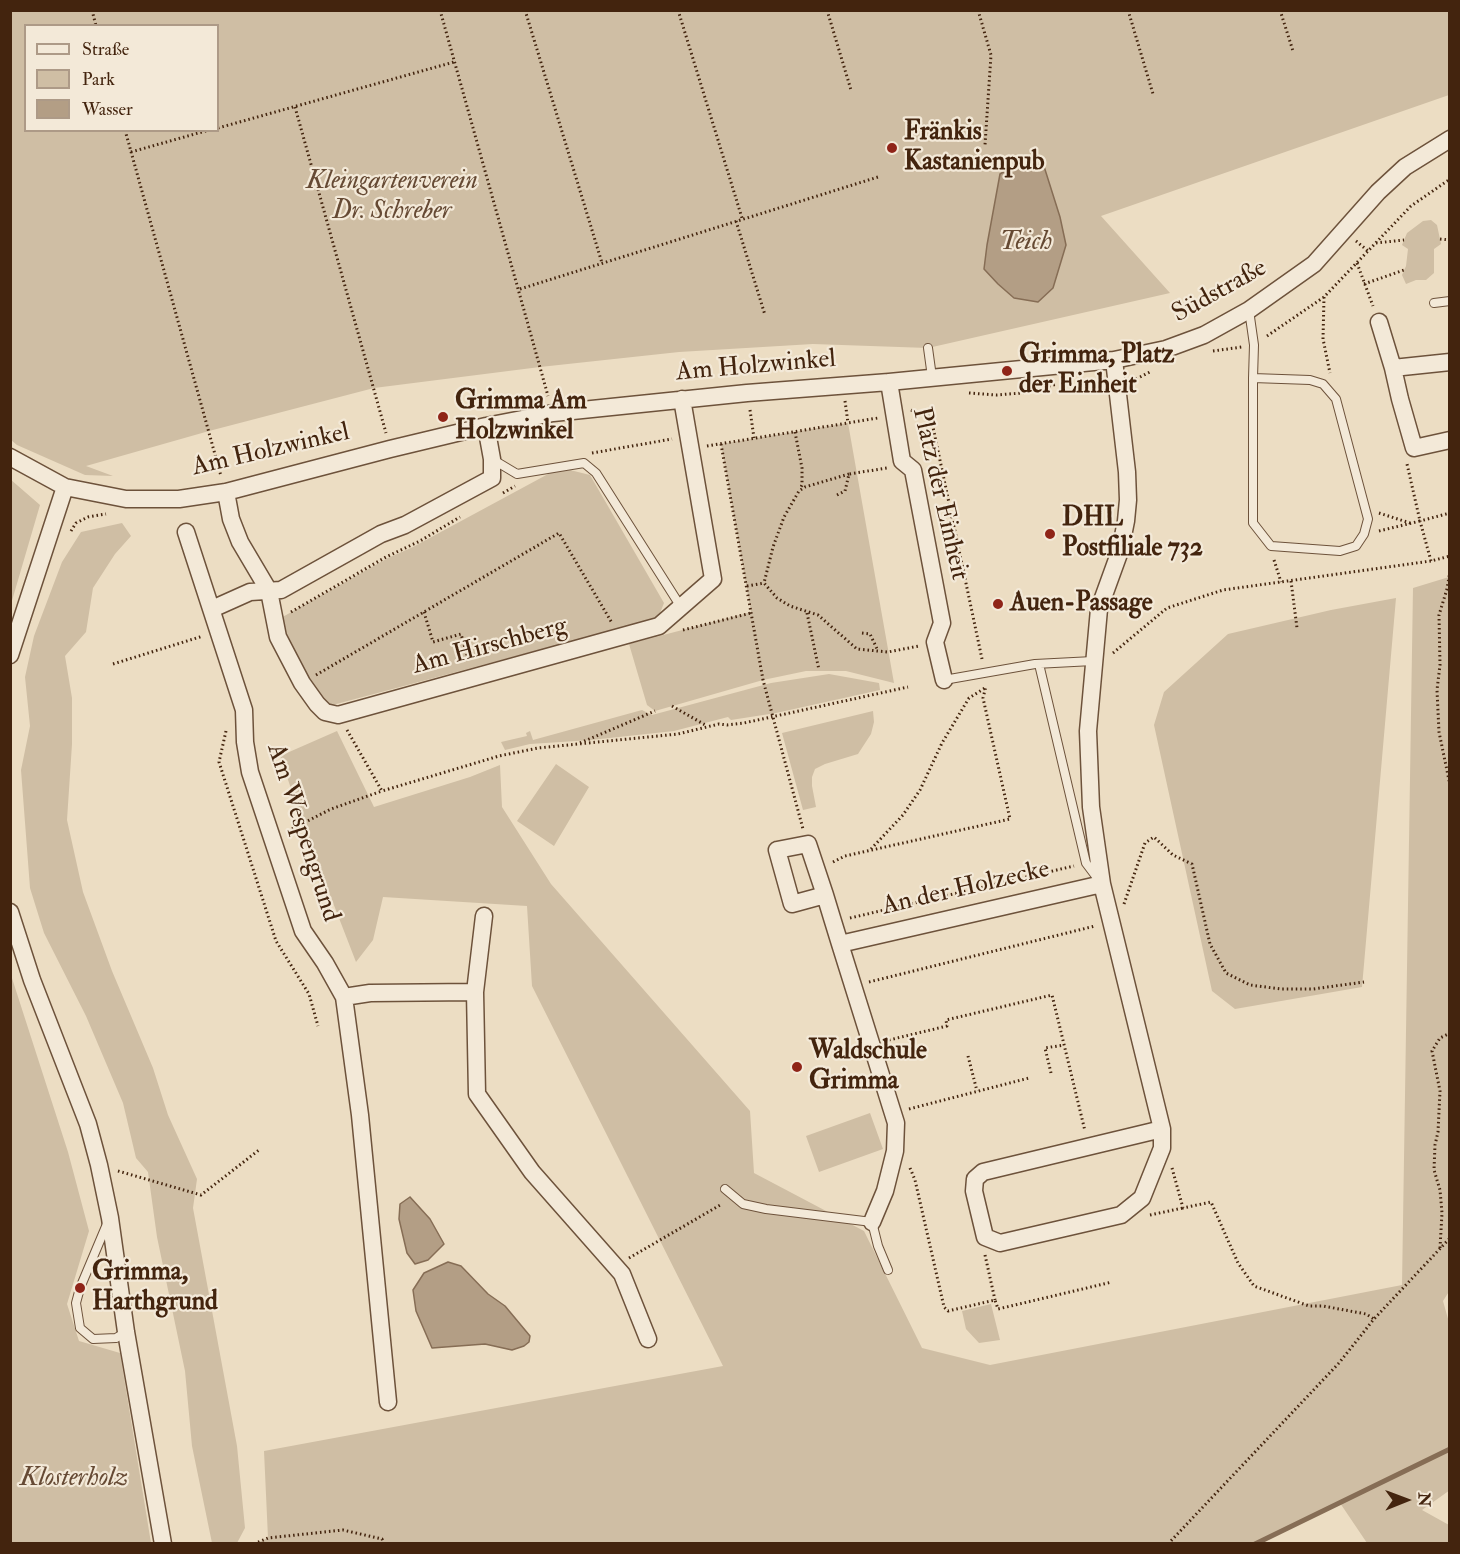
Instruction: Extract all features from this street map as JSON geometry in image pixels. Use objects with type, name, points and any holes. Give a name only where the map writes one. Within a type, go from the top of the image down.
[{"type":"street","name":"Südstraße","points":[[889,382],[1114,360],[1175,345],[1204,335],[1249,310],[1314,264],[1378,192],[1405,167],[1446,147]]},
{"type":"street","points":[[1379,322],[1414,448],[1449,440]]},
{"type":"street","points":[[1114,360],[1128,500],[1120,551],[1099,609],[1088,731],[1090,807],[1102,884],[1162,1129],[1162,1148],[1142,1198],[1121,1215],[1000,1243],[985,1238],[974,1191],[975,1179],[983,1173],[1162,1129]]},
{"type":"street","points":[[1393,368],[1449,362]]},
{"type":"street","name":"Am Holzwinkel","points":[[10,457],[65,487],[126,499],[179,499],[226,492],[390,449],[553,413],[747,393],[889,382]]},
{"type":"street","name":"Platz der Einheit","points":[[889,382],[900,413],[902,461],[913,470],[942,623],[935,642],[944,680]]},
{"type":"street","name":"Am Hirschberg","points":[[339,715],[659,626],[713,579],[682,399]]},
{"type":"street","points":[[212,609],[250,592],[281,590],[381,534],[405,525],[492,478],[492,459],[486,426]]},
{"type":"street","points":[[10,654],[65,487]]},
{"type":"street","points":[[226,492],[231,519],[240,542],[269,591],[278,637],[302,683],[317,704],[325,711],[339,715]]},
{"type":"street","name":"Am Wespengrund","points":[[186,532],[244,710],[245,742],[250,772],[303,931],[325,963],[344,998],[360,1115],[388,1402]]},
{"type":"street","points":[[825,896],[792,904],[777,850],[808,844],[817,871],[825,896],[840,944],[854,986],[896,1123],[895,1151],[885,1191],[872,1222]]},
{"type":"street","name":"An der Holzecke","points":[[840,944],[1102,884]]},
{"type":"street","points":[[10,912],[32,980],[88,1124],[99,1165],[110,1218],[126,1332],[163,1544]]},
{"type":"street","points":[[484,916],[475,992],[477,1094],[532,1172],[622,1274],[648,1339]]},
{"type":"street","points":[[344,998],[370,993],[475,992]]},
{"type":"lane","points":[[1434,303],[1449,302]]},
{"type":"lane","points":[[1249,310],[1254,345],[1253,378],[1253,523],[1271,546],[1340,551],[1356,546],[1364,534],[1368,519],[1336,399],[1323,384],[1310,380],[1253,378]]},
{"type":"lane","points":[[928,348],[932,377]]},
{"type":"lane","points":[[492,459],[517,474],[584,463],[596,473],[681,607]]},
{"type":"lane","name":"Platz der Einheit","points":[[944,680],[1039,664],[1093,661]]},
{"type":"lane","points":[[1039,664],[1086,863],[1102,884]]},
{"type":"lane","points":[[725,1189],[743,1204],[872,1222],[878,1246],[888,1269]]},
{"type":"lane","points":[[110,1218],[80,1288],[76,1303],[80,1328],[93,1339],[116,1338],[126,1332]]},
{"type":"path","points":[[440,10],[553,413]]},
{"type":"path","points":[[525,10],[603,263]]},
{"type":"path","points":[[678,10],[742,219]]},
{"type":"path","points":[[827,10],[851,90]]},
{"type":"path","points":[[978,10],[991,55],[986,145]]},
{"type":"path","points":[[1128,10],[1153,94]]},
{"type":"path","points":[[1280,10],[1293,51]]},
{"type":"path","points":[[219,128],[454,62]]},
{"type":"path","points":[[295,107],[390,449]]},
{"type":"path","points":[[126,132],[226,492]]},
{"type":"path","points":[[131,152],[202,132]]},
{"type":"path","points":[[520,289],[878,177]]},
{"type":"path","points":[[1254,345],[1324,297],[1411,206],[1449,179]]},
{"type":"path","points":[[736,221],[765,315]]},
{"type":"path","points":[[1440,239],[1449,240]]},
{"type":"path","points":[[1376,243],[1404,240]]},
{"type":"path","points":[[1357,263],[1379,322]]},
{"type":"path","points":[[1364,284],[1404,270]]},
{"type":"path","points":[[1324,297],[1323,339],[1336,399]]},
{"type":"path","points":[[747,393],[754,438]]},
{"type":"path","points":[[584,463],[586,454],[689,443],[721,444],[913,410],[919,414],[930,413],[985,673]]},
{"type":"path","points":[[764,583],[784,516],[802,485],[802,468],[795,432]]},
{"type":"path","points":[[721,444],[763,680],[808,844]]},
{"type":"path","points":[[1414,448],[1405,456],[1431,561]]},
{"type":"path","points":[[799,491],[805,487],[849,474],[894,467]]},
{"type":"path","points":[[493,499],[546,469]]},
{"type":"path","points":[[837,495],[845,490],[849,474]]},
{"type":"path","points":[[1364,507],[1412,523]]},
{"type":"path","points":[[1364,534],[1449,513]]},
{"type":"path","points":[[65,538],[76,523],[88,517],[117,514]]},
{"type":"path","points":[[275,622],[386,557],[420,541],[462,516]]},
{"type":"path","points":[[302,683],[559,533],[620,638]]},
{"type":"path","points":[[1271,546],[1281,582]]},
{"type":"path","points":[[1093,661],[1107,657],[1167,608],[1223,590],[1431,561],[1449,555]]},
{"type":"path","points":[[1449,571],[1447,589],[1439,615],[1440,665],[1437,690],[1439,732],[1449,785]]},
{"type":"path","points":[[1292,581],[1297,628]]},
{"type":"path","points":[[747,586],[764,583]]},
{"type":"path","points":[[764,583],[777,598],[790,606],[818,615],[857,649],[888,652],[927,644]]},
{"type":"path","points":[[424,612],[433,642],[461,634],[474,678]]},
{"type":"path","points":[[807,612],[819,670]]},
{"type":"path","points":[[673,632],[751,613]]},
{"type":"path","points":[[862,633],[870,634],[878,651]]},
{"type":"path","points":[[113,664],[204,636]]},
{"type":"path","points":[[869,850],[903,815],[920,790],[942,743],[969,698],[985,688],[999,670]]},
{"type":"path","points":[[272,836],[293,829],[331,809],[382,791],[500,756],[538,748],[678,734],[708,727],[744,723],[908,687]]},
{"type":"path","points":[[817,871],[845,856],[1010,819],[983,698],[985,688]]},
{"type":"path","points":[[672,706],[708,727]]},
{"type":"path","points":[[576,744],[656,711]]},
{"type":"path","points":[[339,715],[382,791]]},
{"type":"path","points":[[854,986],[1110,916],[1126,904],[1145,843],[1154,837],[1173,855],[1192,864],[1210,944],[1226,973],[1250,985],[1281,990],[1364,982]]},
{"type":"path","points":[[833,922],[1086,863]]},
{"type":"path","points":[[872,1044],[947,1026],[946,1020],[1052,995],[1088,1147]]},
{"type":"path","points":[[1440,1250],[1442,1214],[1440,1190],[1434,1170],[1440,1091],[1432,1051],[1440,1038],[1449,1033]]},
{"type":"path","points":[[1051,1073],[1045,1048],[1064,1045]]},
{"type":"path","points":[[968,1056],[977,1091]]},
{"type":"path","points":[[893,1113],[1029,1078]]},
{"type":"path","points":[[896,1140],[915,1180],[944,1308],[948,1311],[995,1300]]},
{"type":"path","points":[[99,1165],[201,1195],[259,1150]]},
{"type":"path","points":[[1171,1163],[1183,1208],[1211,1202],[1238,1263],[1254,1286],[1309,1306],[1323,1306],[1366,1314],[1374,1319]]},
{"type":"path","points":[[615,1266],[734,1197]]},
{"type":"path","points":[[1168,1544],[1339,1363],[1374,1319],[1449,1238]]},
{"type":"path","points":[[984,1254],[998,1309],[1112,1282]]},
{"type":"path","points":[[254,1544],[268,1538],[343,1530],[382,1539],[384,1544]]},
{"type":"green space","name":"Kleingartenverein Dr. Schreber","points":[[10,11],[1449,11],[1449,95],[1101,216],[1170,293],[928,348],[813,344],[679,352],[374,388],[86,466],[113,476],[85,475],[17,445],[11,440]]},
{"type":"green space","points":[[1431,220],[1437,225],[1441,244],[1434,249],[1434,273],[1426,280],[1416,280],[1406,284],[1402,275],[1406,266],[1408,249],[1402,245],[1407,233],[1423,221]]},
{"type":"green space","points":[[848,423],[894,683],[846,671],[806,671],[763,680],[655,711],[647,705],[629,644],[751,612],[721,444]]},
{"type":"green space","points":[[570,470],[590,475],[664,603],[658,618],[329,706],[318,698],[286,642],[279,619],[388,558],[413,547],[550,473]]},
{"type":"green space","points":[[10,479],[40,505],[11,604],[10,604]]},
{"type":"green space","points":[[122,523],[131,536],[115,554],[93,588],[86,632],[65,656],[72,698],[72,744],[67,820],[83,892],[112,971],[153,1068],[168,1115],[197,1179],[193,1208],[237,1446],[245,1528],[237,1543],[212,1543],[192,1446],[185,1371],[157,1237],[148,1172],[136,1158],[123,1103],[86,1016],[44,933],[30,888],[21,770],[30,726],[25,677],[34,636],[62,562],[81,532]]},
{"type":"green space","points":[[1449,577],[1450,1290],[1443,1301],[1450,1326],[1450,1490],[1422,1510],[1449,1525],[1449,1543],[1367,1543],[1340,1503],[1255,1544],[254,1544],[268,1538],[264,1451],[723,1366],[532,986],[527,906],[383,897],[373,940],[356,962],[306,833],[280,756],[337,731],[374,807],[470,777],[500,765],[502,807],[551,884],[750,1111],[754,1173],[864,1231],[922,1348],[990,1365],[1402,1285],[1413,588]]},
{"type":"green space","points":[[1396,598],[1362,987],[1235,1009],[1212,991],[1154,725],[1164,692],[1228,634],[1331,610]]},
{"type":"green space","points":[[829,674],[879,683],[880,690],[776,713],[731,720],[728,717],[674,731],[530,744],[505,750],[501,742],[527,736],[526,733],[530,731],[533,740],[642,710],[652,715],[771,683]]},
{"type":"green space","points":[[873,711],[874,722],[871,734],[858,754],[815,769],[812,786],[816,807],[803,810],[782,733]]},
{"type":"green space","points":[[556,764],[589,787],[554,846],[517,821]]},
{"type":"green space","name":"Klosterholz","points":[[10,972],[68,1152],[89,1231],[67,1304],[79,1341],[120,1353],[151,1543],[11,1543]]},
{"type":"green space","points":[[870,1113],[883,1149],[819,1172],[806,1136]]},
{"type":"green space","points":[[991,1304],[1000,1340],[979,1343],[966,1329],[962,1311]]},
{"type":"water","name":"Teich","points":[[1042,160],[1060,217],[1066,245],[1053,288],[1038,302],[1014,298],[984,269],[1000,174],[1023,161]]},
{"type":"water","points":[[410,1197],[430,1219],[444,1244],[428,1260],[415,1264],[407,1253],[399,1219],[400,1204]]},
{"type":"water","points":[[448,1262],[461,1266],[488,1294],[505,1306],[530,1336],[529,1342],[512,1350],[485,1344],[432,1348],[416,1311],[413,1290],[424,1273]]},
{"type":"waterway","points":[[1255,1544],[1450,1449]]},
{"type":"place","name":"Fränkis Kastanienpub","points":[[892,148]]},
{"type":"place","name":"Grimma, Platz der Einheit","points":[[1007,371]]},
{"type":"place","name":"Grimma Am Holzwinkel","points":[[443,417]]},
{"type":"place","name":"DHL Postfiliale 732","points":[[1050,534]]},
{"type":"place","name":"Auen-Passage","points":[[998,604]]},
{"type":"place","name":"Waldschule Grimma","points":[[797,1067]]},
{"type":"place","name":"Grimma, Harthgrund","points":[[80,1288]]}]
